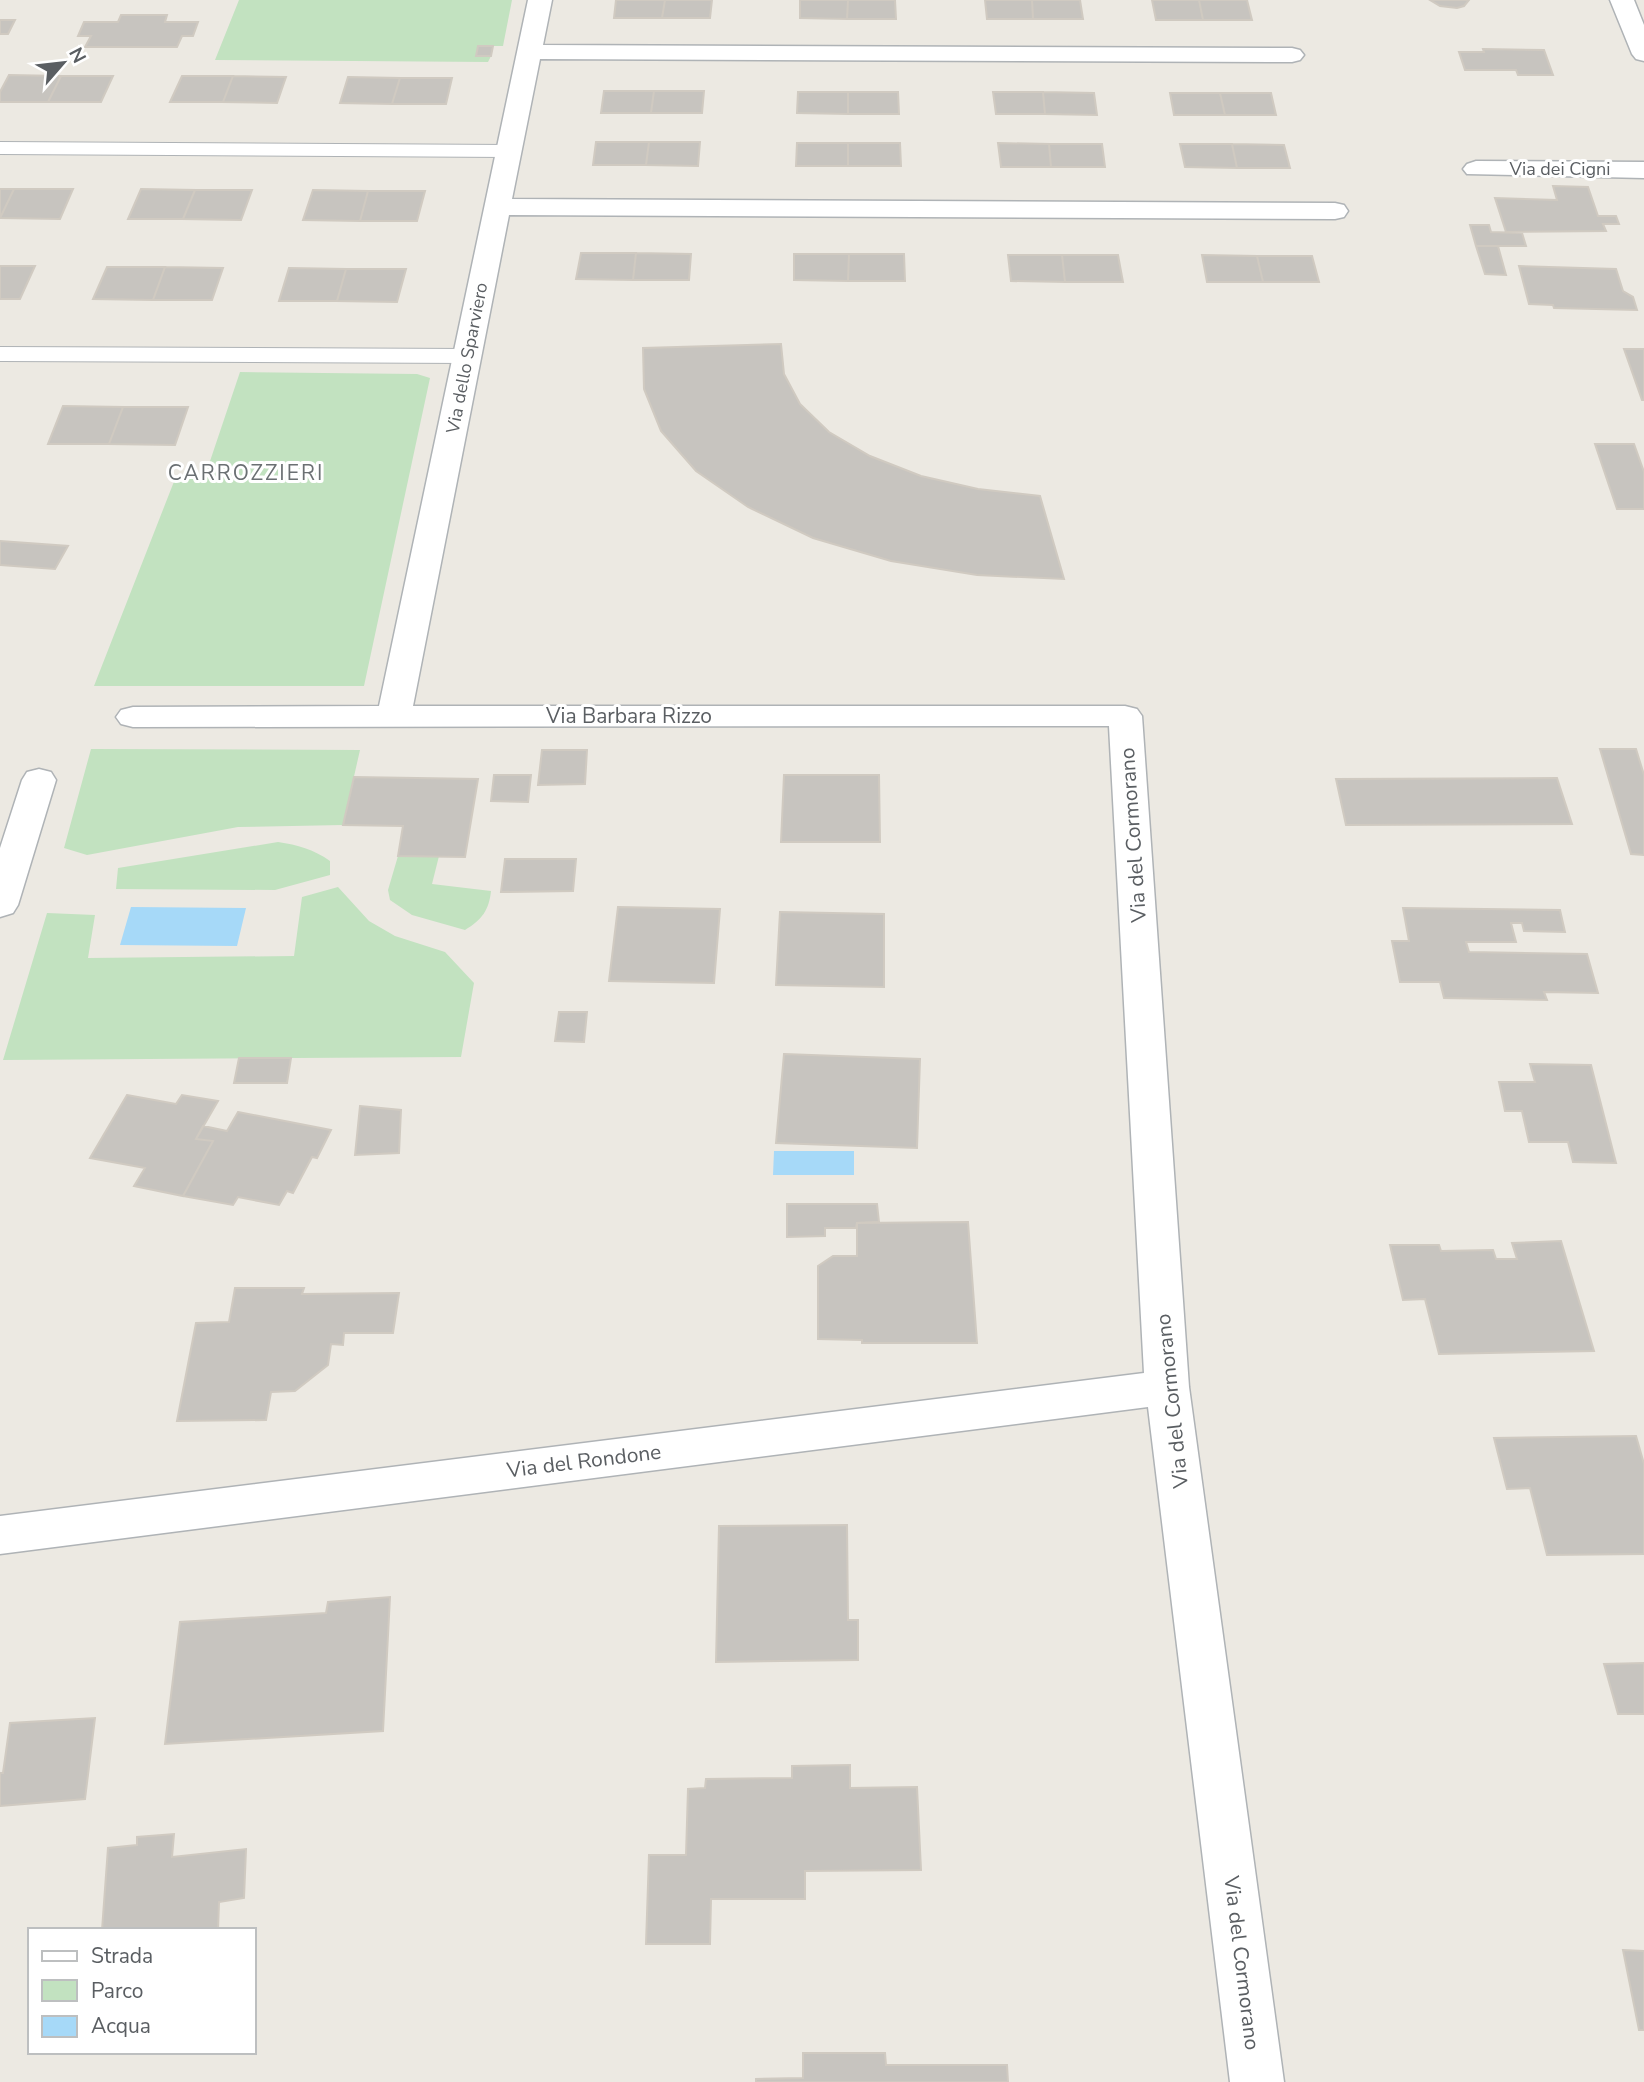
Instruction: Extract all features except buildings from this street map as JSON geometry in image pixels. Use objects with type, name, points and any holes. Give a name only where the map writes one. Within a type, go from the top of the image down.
[{"type":"street","name":"Via dello Sparviero","points":[[394,717],[540,0]]},
{"type":"street","points":[[1622,0],[1644,54]]},
{"type":"street","points":[[529,52],[1292,55]]},
{"type":"street","name":"Via dei Cigni","points":[[1476,169],[1644,170]]},
{"type":"street","points":[[497,207],[1335,211]]},
{"type":"street","name":"Via Barbara Rizzo","points":[[134,717],[1125,716]]},
{"type":"street","name":"Via del Cormorano","points":[[1125,716],[1167,1387],[1257,2082]]},
{"type":"street","points":[[0,905],[39,780]]},
{"type":"street","name":"Via del Rondone","points":[[0,1535],[1167,1387]]},
{"type":"lane","points":[[0,148],[509,150]]},
{"type":"lane","points":[[0,354],[467,356]]},
{"type":"green space","points":[[239,0],[512,0],[503,46],[478,46],[477,56],[491,56],[488,62],[215,60]]},
{"type":"green space","points":[[240,372],[417,374],[430,378],[364,686],[94,686],[175,479],[204,479]]},
{"type":"green space","points":[[91,749],[360,750],[343,825],[238,827],[87,855],[64,848]]},
{"type":"green space","points":[[278,842],[305,848],[324,857],[330,861],[330,875],[275,890],[116,889],[118,868]]},
{"type":"green space","points":[[398,856],[439,856],[432,884],[491,891],[484,914],[465,930],[412,915],[390,900],[388,890]]},
{"type":"green space","points":[[338,887],[369,921],[395,936],[445,952],[474,983],[461,1057],[3,1060],[47,913],[95,915],[88,958],[294,956],[302,897]]},
{"type":"water","points":[[131,907],[246,908],[237,946],[120,945]]},
{"type":"water","points":[[774,1151],[854,1151],[854,1175],[773,1175]]},
{"type":"district","name":"CARROZZIERI","points":[[246,473]]}]
